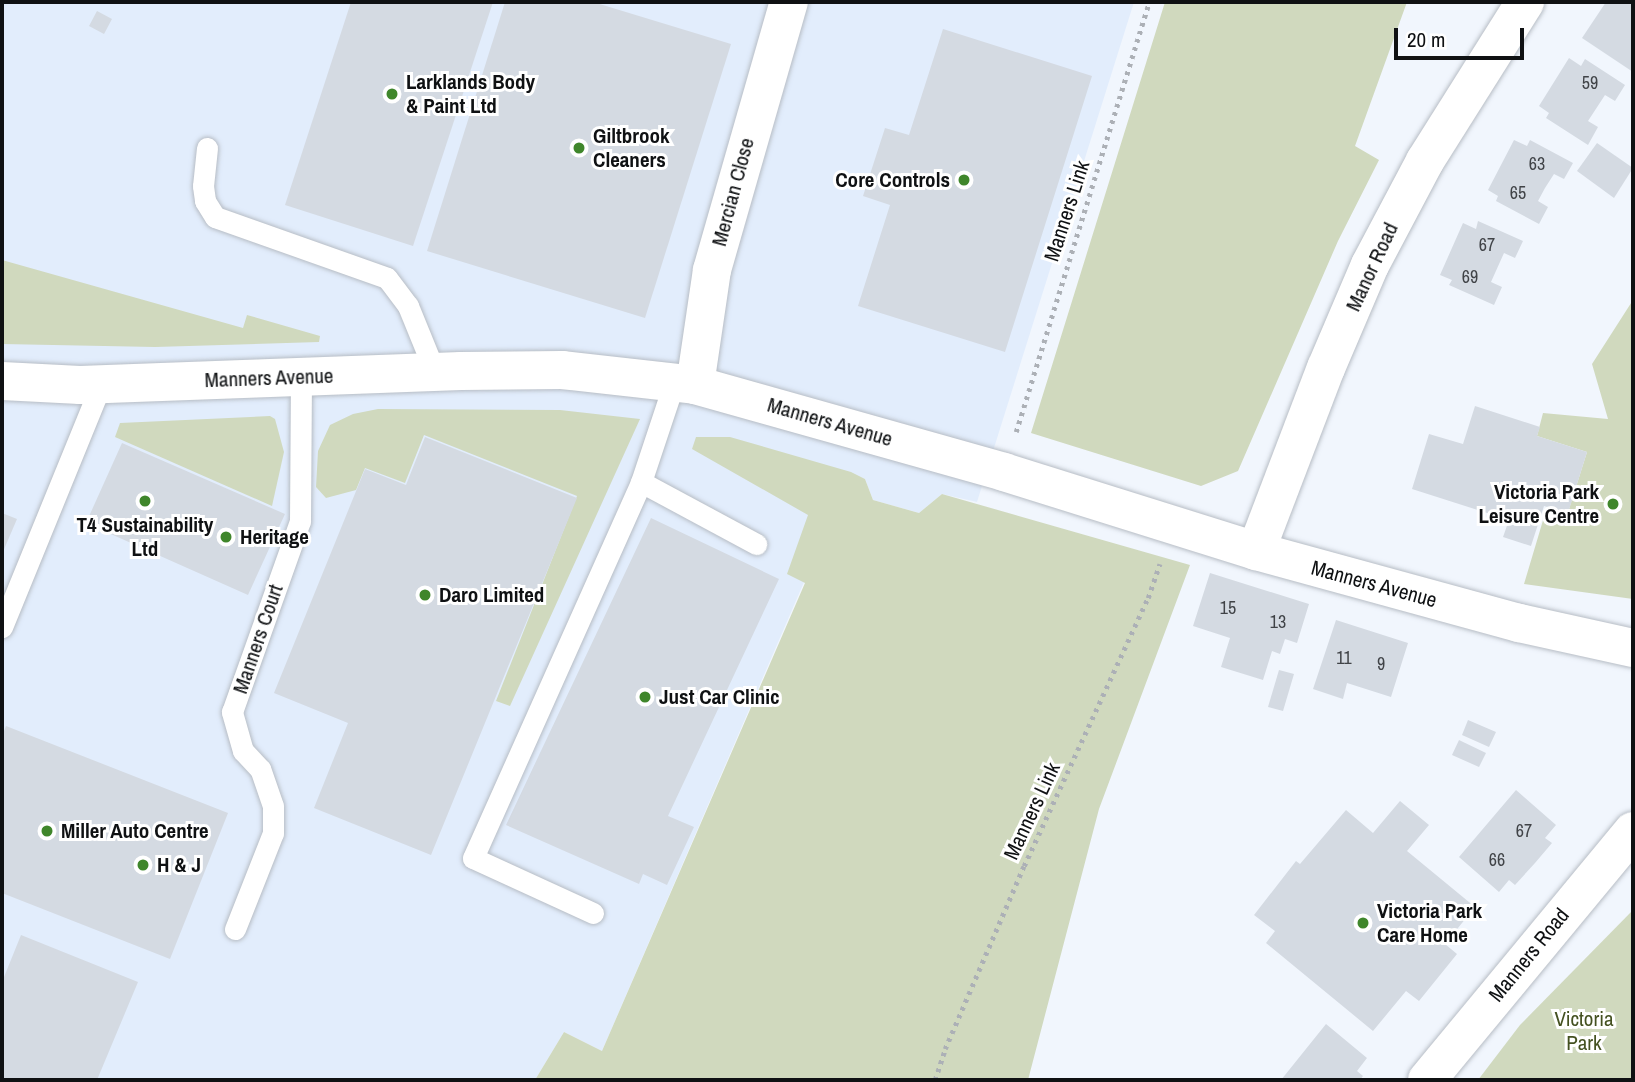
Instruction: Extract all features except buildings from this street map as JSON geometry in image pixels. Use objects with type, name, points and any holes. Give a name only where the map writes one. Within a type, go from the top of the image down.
[{"type":"street","name":"Mercian Close","points":[[684,384],[712,270],[789,2]]},
{"type":"street","name":"Manor Road","points":[[1256,551],[1326,368],[1370,265],[1425,161],[1525,2]]},
{"type":"street","name":"Manners Avenue","points":[[2,382],[100,384],[562,370],[684,384],[990,468],[1256,551],[1519,624],[1633,648]]},
{"type":"street","name":"Manners Road","points":[[1427,1080],[1633,831]]},
{"type":"lane","points":[[207,148],[202,186],[205,201],[215,217],[387,278],[408,306],[435,372]]},
{"type":"lane","name":"Manners Court","points":[[234,929],[273,833],[273,806],[260,769],[243,751],[232,712],[300,521],[301,376]]},
{"type":"lane","points":[[2,627],[100,384]]},
{"type":"lane","points":[[593,913],[473,858],[684,384]]},
{"type":"lane","points":[[641,482],[756,544]]},
{"type":"path","name":"Manners Link","points":[[1016,430],[1149,2]]},
{"type":"path","name":"Manners Link","points":[[935,1080],[945,1049],[1024,866],[1148,598],[1162,557]]},
{"type":"shaded area","points":[[2,2],[1134,2],[977,502],[942,494],[919,513],[873,500],[865,479],[851,473],[602,1051],[564,1032],[535,1080],[2,1080]]},
{"type":"green space","points":[[1165,2],[1407,2],[1355,146],[1379,160],[1338,241],[1238,471],[1201,486],[1031,433]]},
{"type":"green space","points":[[2,260],[243,328],[247,315],[320,336],[319,342],[155,347],[2,344]]},
{"type":"green space","name":"Victoria Park Leisure Centre","points":[[1633,300],[1633,599],[1524,584],[1544,517],[1564,525],[1587,452],[1537,436],[1543,413],[1608,419],[1592,364]]},
{"type":"green space","points":[[378,409],[560,410],[640,419],[510,706],[496,701],[577,496],[424,435],[405,483],[365,468],[356,490],[326,498],[316,487],[318,451],[330,425],[353,414]]},
{"type":"green space","points":[[270,416],[275,419],[284,452],[272,506],[115,437],[120,423]]},
{"type":"green space","points":[[696,437],[730,437],[851,472],[865,479],[873,500],[919,513],[942,494],[1190,565],[1099,809],[1028,1080],[535,1080],[564,1032],[602,1051],[805,583],[787,574],[808,515],[692,449]]},
{"type":"green space","name":"Victoria Park","points":[[1633,910],[1633,1080],[1478,1080],[1520,1025]]},
{"type":"place","name":"Larklands Body & Paint Ltd","points":[[392,94]]},
{"type":"place","name":"Giltbrook Cleaners","points":[[579,148]]},
{"type":"place","name":"Core Controls","points":[[964,180]]},
{"type":"place","name":"T4 Sustainability Ltd","points":[[145,501]]},
{"type":"place","name":"Victoria Park Leisure Centre","points":[[1613,504]]},
{"type":"place","name":"Heritage","points":[[226,537]]},
{"type":"place","name":"Daro Limited","points":[[425,595]]},
{"type":"place","name":"Just Car Clinic","points":[[645,697]]},
{"type":"place","name":"Miller Auto Centre","points":[[47,831]]},
{"type":"place","name":"H & J","points":[[143,865]]},
{"type":"place","name":"Victoria Park Care Home","points":[[1363,923]]}]
